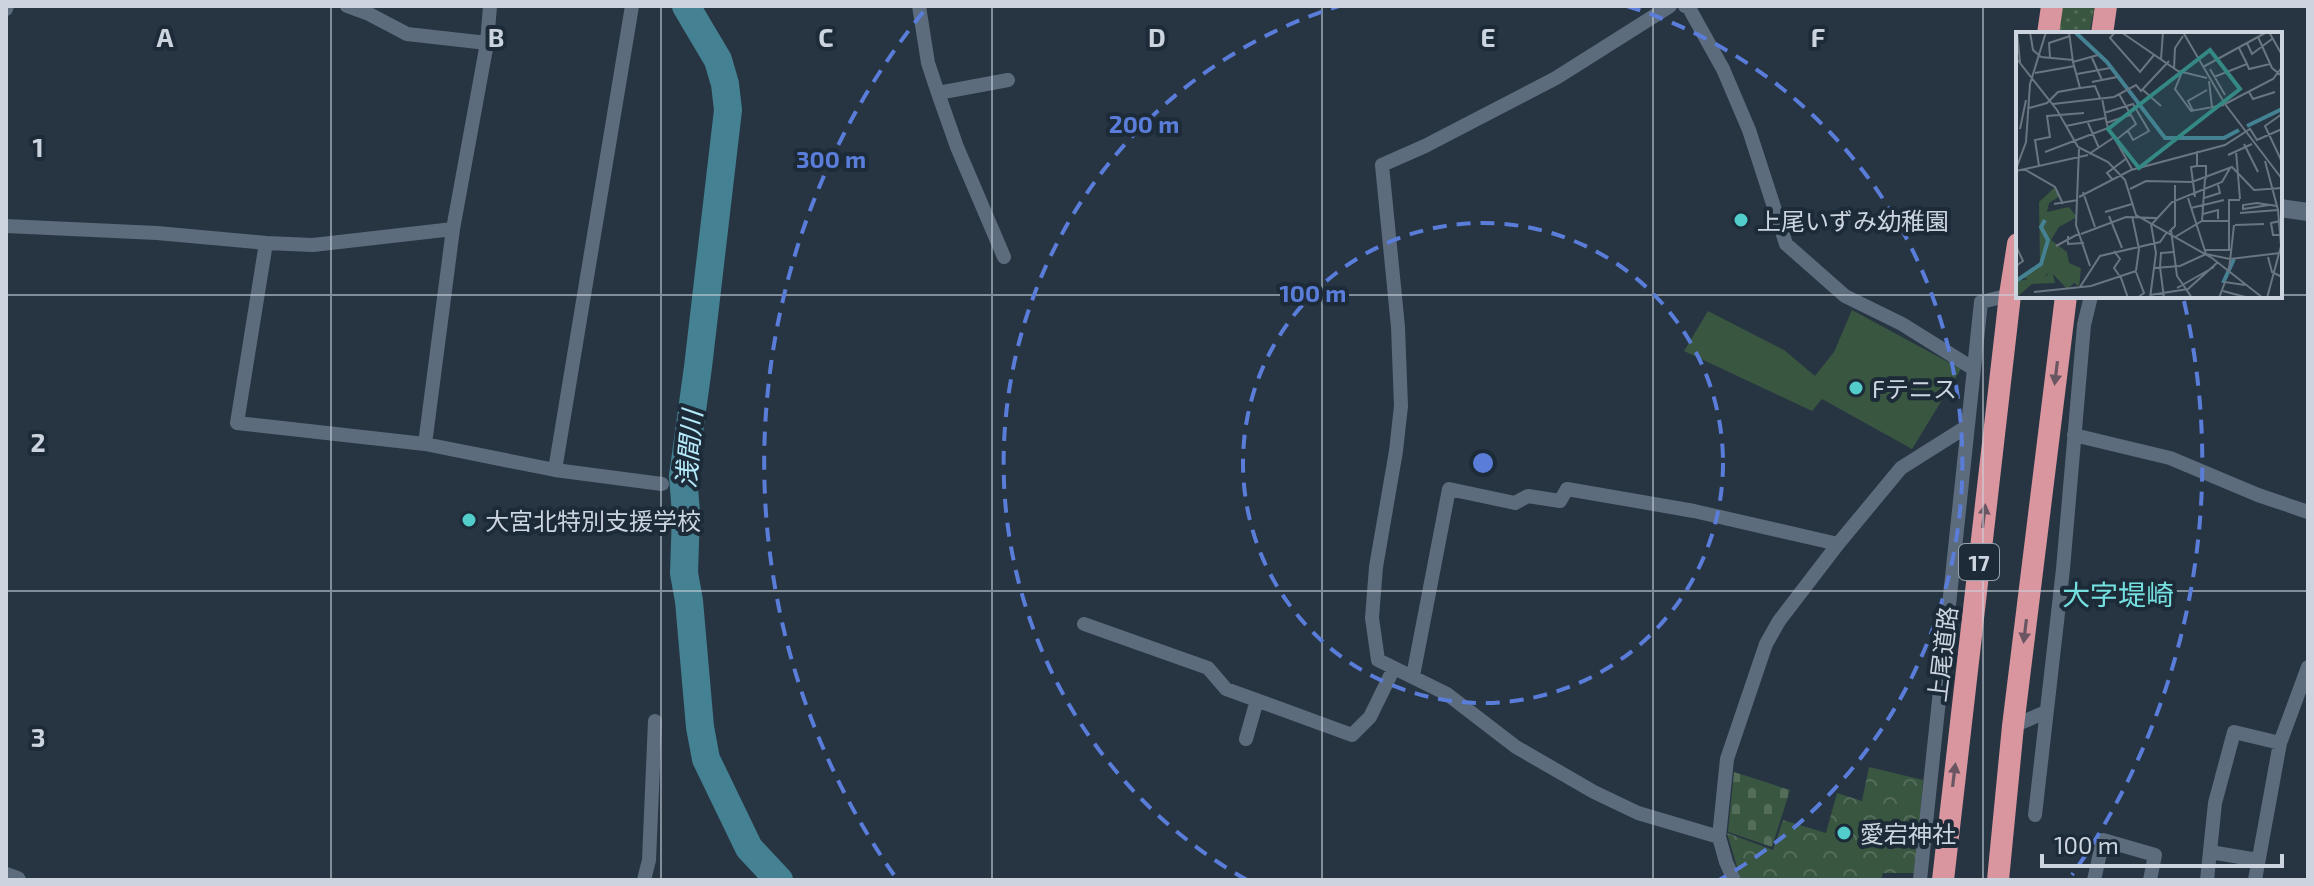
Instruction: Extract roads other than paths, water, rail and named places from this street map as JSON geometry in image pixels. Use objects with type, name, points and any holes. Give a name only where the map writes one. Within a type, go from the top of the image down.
[{"type":"highway","points":[[2102,32],[2106,6]]},
{"type":"highway","name":"上尾道路","points":[[1943,880],[2016,257]]},
{"type":"highway","name":"17","points":[[1998,880],[2013,726],[2074,324],[2067,298]]},
{"type":"street","points":[[347,6],[407,34],[487,43]]},
{"type":"street","points":[[425,444],[453,229],[487,43],[490,6]]},
{"type":"street","points":[[555,470],[632,6]]},
{"type":"street","points":[[919,6],[928,63],[938,93],[957,147],[1004,257]]},
{"type":"street","points":[[1670,6],[1556,78],[1382,165],[1398,327],[1401,406],[1376,567],[1372,618],[1378,660],[1447,694],[1516,747],[1594,792],[1638,813],[1719,837]]},
{"type":"street","points":[[1689,7],[1723,69],[1749,130],[1786,244],[1845,296],[1902,324],[1974,369]]},
{"type":"street","points":[[938,93],[1008,80]]},
{"type":"street","points":[[2282,208],[2308,212]]},
{"type":"street","points":[[6,226],[313,245],[453,229]]},
{"type":"street","points":[[266,243],[237,423],[425,444],[555,470],[662,484]]},
{"type":"street","points":[[1920,880],[1981,302],[2010,295]]},
{"type":"street","points":[[2035,815],[2063,569],[2074,435],[2074,324],[2090,298]]},
{"type":"street","points":[[1734,880],[1719,837],[1727,759],[1766,644],[1779,621],[1838,544],[1901,468],[1966,427]]},
{"type":"street","points":[[2074,435],[2170,458],[2308,512]]},
{"type":"street","points":[[1413,676],[1449,489],[1515,503],[1528,496],[1560,501],[1567,489],[1694,511],[1838,544]]},
{"type":"street","points":[[1084,624],[1208,668],[1226,689],[1352,735],[1370,717],[1394,668]]},
{"type":"street","points":[[2255,880],[2280,743],[2308,667]]},
{"type":"street","points":[[1246,739],[1257,700]]},
{"type":"street","points":[[2013,726],[2046,712]]},
{"type":"street","points":[[644,880],[649,860],[655,721]]},
{"type":"street","points":[[2207,880],[2215,803],[2234,732],[2280,743]]},
{"type":"street","points":[[1925,821],[1947,831]]},
{"type":"street","points":[[2094,880],[2103,840],[2155,855],[2150,880]]},
{"type":"street","points":[[2210,852],[2258,860]]},
{"type":"street","points":[[6,876],[17,880]]},
{"type":"waterway","name":"浅間川","points":[[686,6],[718,60],[728,110],[683,476],[686,513],[684,573],[700,727],[706,759],[749,848],[779,880]]},
{"type":"place","name":"上尾いずみ幼稚園","points":[[1741,220]]},
{"type":"place","name":"Fテニス","points":[[1856,388]]},
{"type":"place","name":"大宮北特別支援学校","points":[[469,520]]},
{"type":"place","name":"愛宕神社","points":[[1844,833]]},
{"type":"district","name":"大字堤崎","points":[[2118,594]]}]
